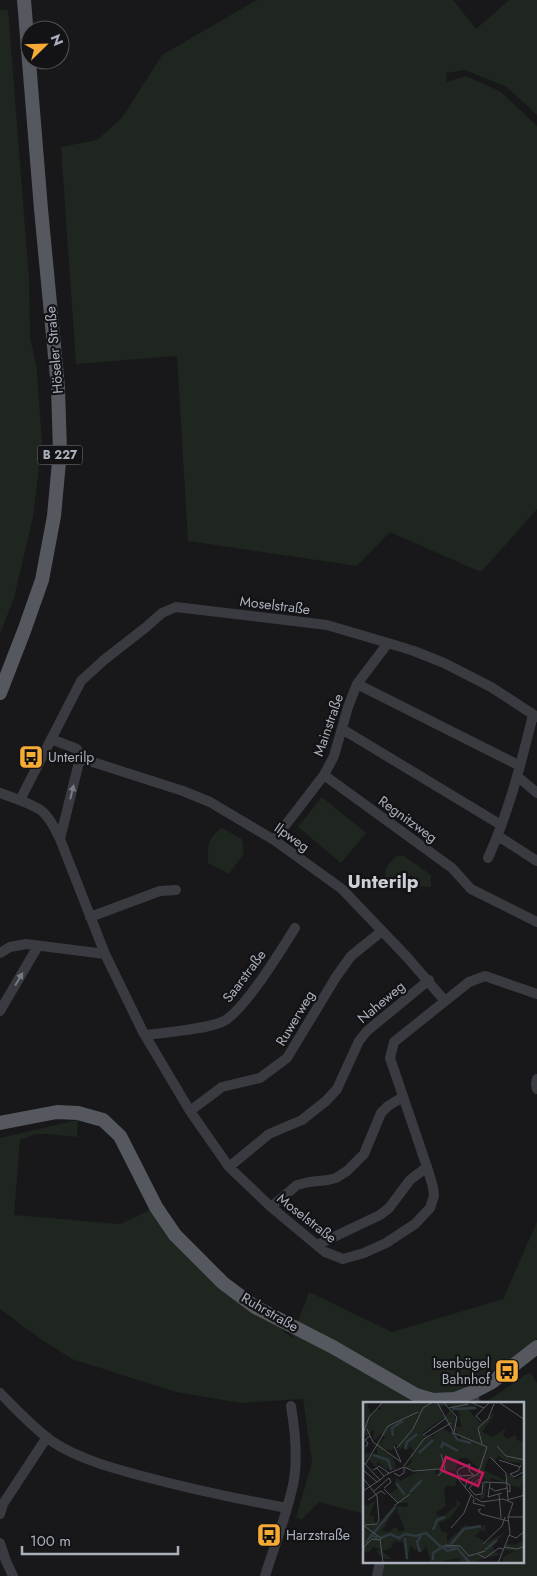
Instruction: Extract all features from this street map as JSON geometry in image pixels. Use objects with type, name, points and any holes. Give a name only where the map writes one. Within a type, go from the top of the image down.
[{"type":"main road","name":"Höseler Straße","points":[[0,693],[42,580],[54,516],[60,451],[58,388],[24,0]]},
{"type":"main road","name":"Ruhrstraße","points":[[0,1123],[57,1112],[78,1113],[103,1120],[120,1136],[156,1207],[175,1235],[223,1283],[255,1307],[333,1347],[416,1394],[433,1400],[474,1398],[537,1347]]},
{"type":"street","name":"Moselstraße","points":[[20,800],[81,681],[162,612],[176,607],[327,625],[388,642],[452,667],[492,687],[535,716]]},
{"type":"street","name":"Mainstraße","points":[[274,840],[324,775],[334,756],[348,707],[358,684],[388,642]]},
{"type":"street","points":[[358,684],[518,771],[537,794]]},
{"type":"street","points":[[488,858],[498,836],[535,716]]},
{"type":"street","points":[[342,729],[501,826]]},
{"type":"street","points":[[50,739],[77,749],[80,758],[60,839]]},
{"type":"street","name":"Ilpweg","points":[[80,758],[192,794],[210,802],[274,840],[342,889],[429,980],[446,1001]]},
{"type":"street","name":"Regnitzweg","points":[[324,775],[452,868],[471,889],[537,922]]},
{"type":"street","name":"Moselstraße","points":[[0,793],[20,800],[44,812],[60,839],[104,954],[145,1035],[190,1111],[229,1167],[271,1208],[325,1252],[343,1259],[364,1253],[386,1243],[415,1224],[430,1208],[434,1196],[427,1167],[390,1058],[394,1042],[469,982],[485,976],[537,994]]},
{"type":"street","points":[[498,836],[537,861]]},
{"type":"street","points":[[90,917],[160,891],[176,890]]},
{"type":"street","name":"Saarstraße","points":[[145,1035],[193,1029],[222,1022],[238,1011],[295,928]]},
{"type":"street","name":"Ruwerweg","points":[[190,1111],[222,1087],[260,1078],[287,1058],[336,977],[351,956],[382,931]]},
{"type":"street","points":[[0,953],[10,946],[26,944],[104,954]]},
{"type":"street","points":[[0,1011],[38,946]]},
{"type":"street","name":"Naheweg","points":[[229,1167],[269,1134],[302,1120],[326,1101],[337,1089],[359,1041],[366,1031],[429,980]]},
{"type":"street","points":[[537,1079],[537,1089]]},
{"type":"street","points":[[271,1208],[297,1185],[336,1178],[347,1171],[364,1154],[381,1113],[388,1106],[403,1097]]},
{"type":"street","points":[[317,1245],[380,1215],[389,1208],[410,1180],[427,1167]]},
{"type":"street","points":[[0,1393],[47,1437],[78,1455],[113,1469],[224,1496],[287,1508]]},
{"type":"street","points":[[265,1576],[287,1508],[294,1479],[295,1432],[291,1406]]},
{"type":"street","points":[[0,1514],[2,1504],[47,1437]]},
{"type":"street","points":[[0,1543],[13,1576]]},
{"type":"shaded area","points":[[257,0],[453,0],[476,29],[509,0],[537,0],[537,115],[507,87],[465,70],[446,73],[447,82],[466,76],[501,92],[537,126],[537,509],[481,572],[390,532],[357,566],[188,541],[177,356],[76,364],[61,147],[97,140],[122,118],[162,55]]},
{"type":"shaded area","points":[[0,10],[8,10],[29,278],[30,336],[37,371],[42,443],[33,517],[14,598],[0,634]]},
{"type":"shaded area","points":[[322,797],[366,833],[341,863],[298,827]]},
{"type":"shaded area","points":[[222,828],[242,839],[244,853],[229,874],[208,863],[209,843],[217,831]]},
{"type":"shaded area","points":[[397,856],[404,856],[431,875],[431,887],[415,886],[412,875],[409,876],[405,888],[389,886],[385,873],[387,866]]},
{"type":"shaded area","points":[[78,1120],[77,1137],[35,1134],[20,1140],[14,1215],[120,1224],[156,1207],[255,1307],[292,1338],[309,1292],[392,1332],[503,1299],[537,1222],[537,1338],[498,1369],[466,1386],[483,1402],[363,1402],[363,1514],[319,1502],[302,1519],[296,1518],[312,1462],[303,1399],[240,1403],[176,1392],[72,1359],[42,1340],[0,1309],[0,1138]]},
{"type":"shaded area","points":[[530,1372],[537,1383],[537,1576],[376,1576],[376,1564],[524,1564],[524,1402],[485,1402]]},
{"type":"place","name":"Unterilp","points":[[31,757]]},
{"type":"place","name":"Isenbügel Bahnhof","points":[[507,1371]]},
{"type":"place","name":"Harzstraße","points":[[269,1535]]},
{"type":"district","name":"Unterilp","points":[[383,881]]}]
